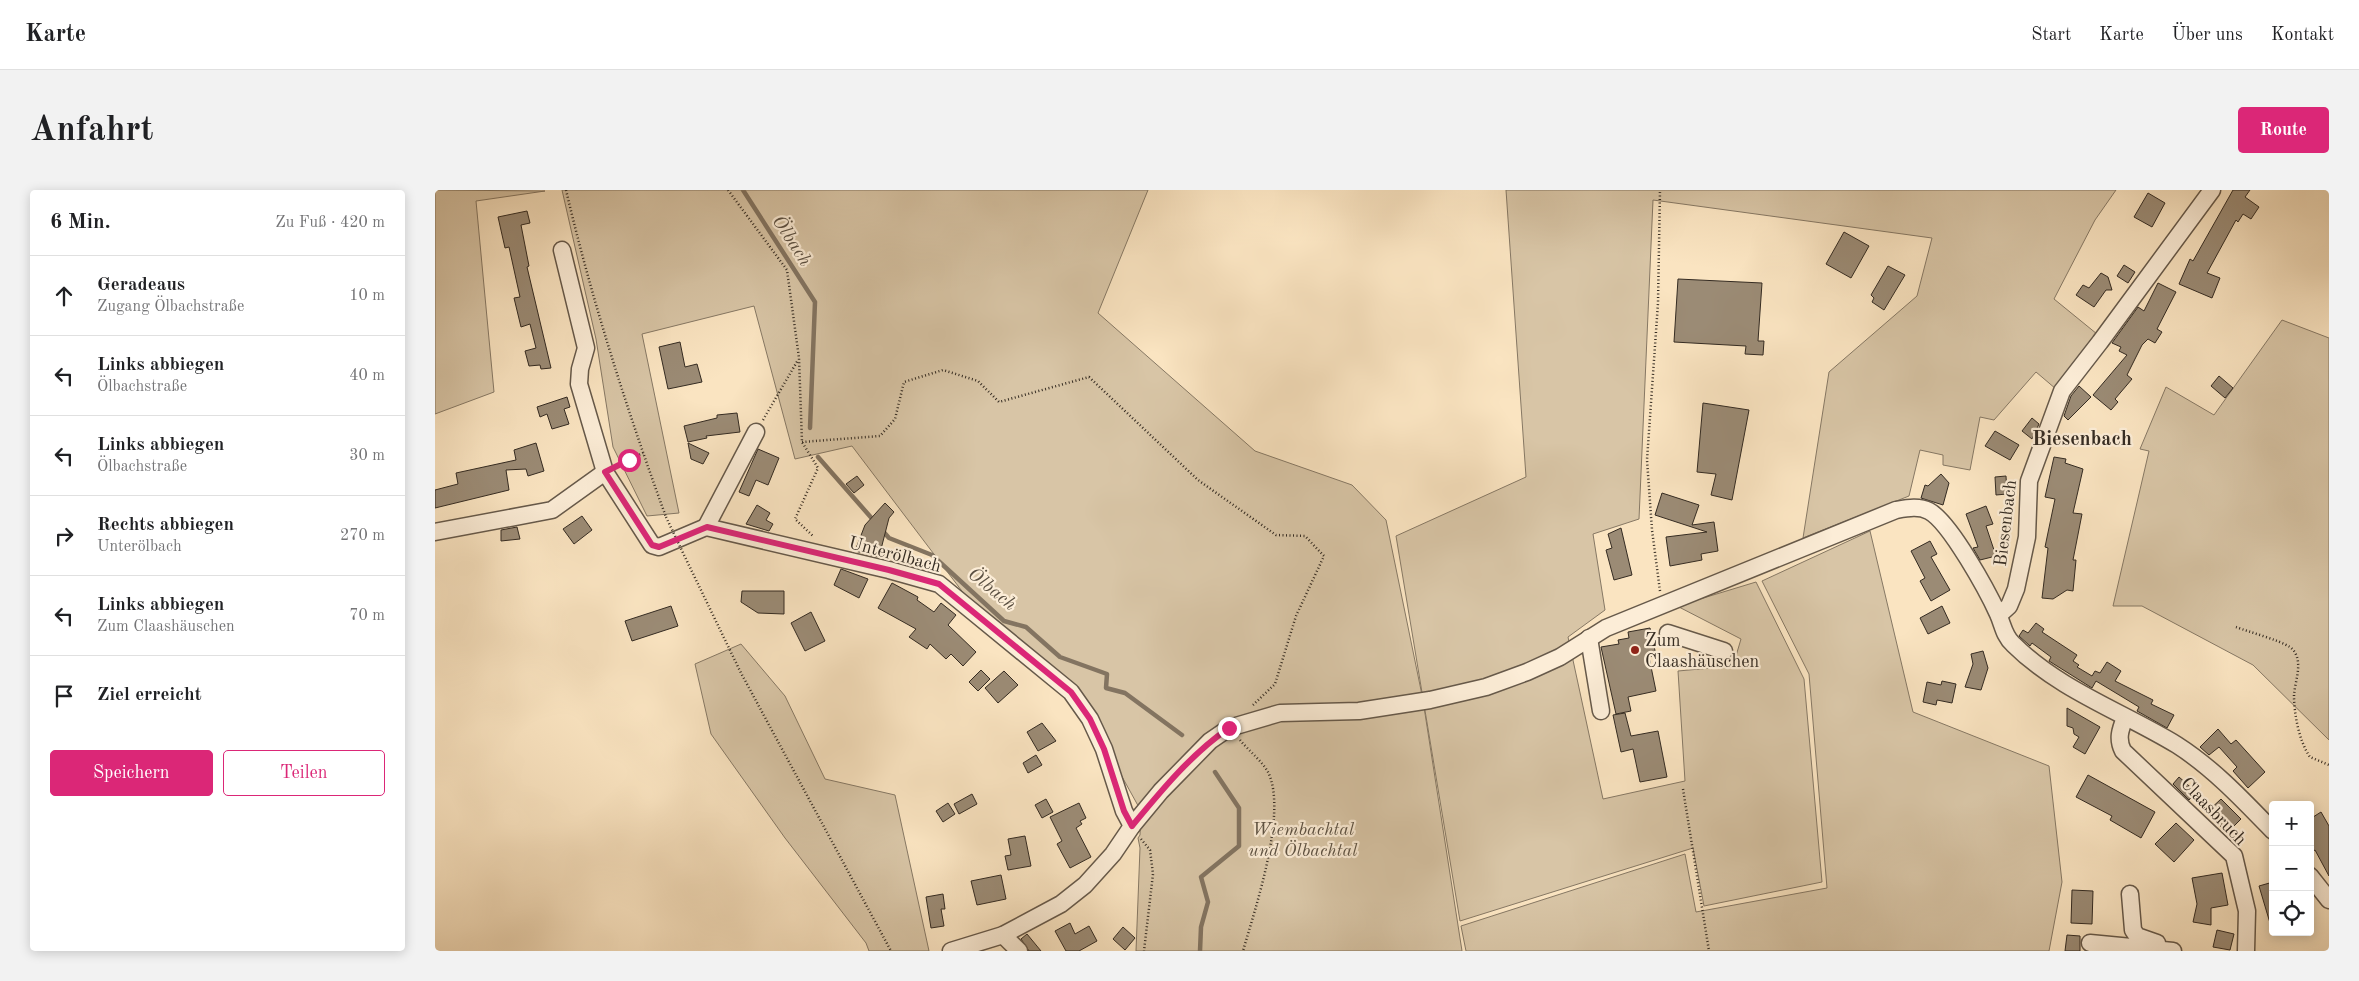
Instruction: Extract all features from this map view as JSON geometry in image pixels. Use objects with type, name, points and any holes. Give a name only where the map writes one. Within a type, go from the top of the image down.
[{"type":"street","name":"Biesenbach","points":[[1999,615],[2009,606],[2016,589],[2027,537],[2029,481],[2062,391],[2212,190]]},
{"type":"street","points":[[562,250],[586,348],[580,369],[579,384],[605,472],[652,545],[659,547],[707,527],[756,432]]},
{"type":"street","points":[[435,532],[552,510],[605,472]]},
{"type":"street","points":[[951,951],[1003,935],[1061,904],[1085,885],[1113,854],[1132,826],[1194,756],[1210,741],[1229,728],[1280,713],[1359,710],[1430,700],[1477,689],[1527,672],[1560,657],[1606,628],[1662,607],[1896,510],[1914,507],[1929,511],[1939,518],[1960,547],[1999,615],[2006,635],[2032,660],[2056,678],[2177,746],[2229,786],[2269,827]]},
{"type":"street","name":"Unterölbach","points":[[707,527],[889,570],[939,584],[1071,692],[1090,719],[1104,749],[1124,811],[1132,826]]},
{"type":"street","points":[[1668,634],[1724,651]]},
{"type":"street","points":[[1589,638],[1601,710]]},
{"type":"street","name":"Claasbruch","points":[[2125,718],[2120,729],[2119,742],[2123,751],[2234,856],[2247,911],[2246,951]]},
{"type":"street","points":[[2314,881],[2329,900]]},
{"type":"street","points":[[2130,894],[2133,930],[2137,936],[2162,945],[2168,950]]},
{"type":"street","points":[[1003,935],[1019,951]]},
{"type":"street","points":[[2091,943],[2168,950]]},
{"type":"path","points":[[567,190],[601,323],[666,517],[741,673],[891,951]]},
{"type":"path","points":[[728,190],[787,270],[799,358],[802,442],[818,468],[795,520],[816,539]]},
{"type":"path","points":[[1660,190],[1658,303],[1647,460],[1652,530],[1662,607]]},
{"type":"path","points":[[756,432],[799,358]]},
{"type":"path","points":[[802,442],[880,436],[895,419],[904,382],[943,370],[978,381],[999,402],[1089,377],[1198,480],[1276,535],[1305,536],[1324,556],[1296,616],[1275,684],[1249,709]]},
{"type":"path","points":[[605,472],[643,453]]},
{"type":"path","points":[[2236,627],[2290,648],[2297,658],[2298,672],[2294,694],[2300,735],[2310,757],[2329,765]]},
{"type":"path","points":[[1229,728],[1268,772],[1275,804],[1271,843],[1259,898],[1243,951]]},
{"type":"path","points":[[1683,789],[1709,951]]},
{"type":"path","points":[[1132,826],[1150,850],[1153,874],[1144,951]]},
{"type":"green space","points":[[435,190],[545,191],[476,201],[494,392],[435,414]]},
{"type":"green space","name":"Wiembachtal und Ölbachtal","points":[[562,190],[1148,190],[1098,313],[1255,451],[1352,485],[1386,520],[1422,695],[1354,703],[1279,705],[1214,747],[1242,731],[1283,718],[1424,707],[1462,951],[1136,951],[1140,848],[1138,838],[1140,835],[1141,811],[1073,688],[974,607],[852,446],[795,459],[754,306],[642,334],[679,513],[647,516],[613,447],[596,339]]},
{"type":"green space","points":[[1506,190],[2116,190],[2095,220],[2054,299],[2097,334],[2056,389],[2036,372],[1994,420],[1980,417],[1970,470],[1943,465],[1943,455],[1920,450],[1909,496],[1803,538],[1829,372],[1917,296],[1932,238],[1653,200],[1639,519],[1593,534],[1605,610],[1568,637],[1603,799],[1685,781],[1678,671],[1733,666],[1741,639],[1677,606],[1756,582],[1804,679],[1822,882],[1704,906],[1693,848],[1460,921],[1396,536],[1526,477]]},
{"type":"green space","points":[[2282,320],[2329,338],[2329,740],[2253,665],[2142,606],[2113,606],[2149,451],[2140,449],[2166,387],[2214,415]]},
{"type":"green space","points":[[1870,531],[1913,712],[2049,766],[2062,882],[2049,951],[1466,951],[1461,926],[1685,854],[1696,912],[1827,888],[1809,674],[1762,581]]},
{"type":"green space","points":[[741,644],[785,696],[825,779],[895,795],[929,951],[869,951],[866,943],[785,838],[711,734],[695,664]]},
{"type":"building","points":[[2233,190],[2250,190],[2245,197],[2259,207],[2251,219],[2243,214],[2238,222],[2236,220],[2207,273],[2220,278],[2212,298],[2179,284],[2190,259],[2193,261]]},
{"type":"building","points":[[2148,193],[2165,203],[2152,227],[2134,217]]},
{"type":"building","points":[[527,211],[530,223],[521,225],[529,266],[527,267],[551,368],[541,369],[540,365],[529,366],[525,351],[536,348],[530,324],[521,327],[514,298],[520,297],[509,247],[505,248],[498,217]]},
{"type":"building","points":[[1844,232],[1869,246],[1851,278],[1826,264]]},
{"type":"building","points":[[2124,265],[2135,272],[2128,283],[2117,276]]},
{"type":"building","points":[[1888,266],[1905,275],[1884,310],[1872,302],[1874,298],[1871,295]]},
{"type":"building","points":[[2101,273],[2108,277],[2112,290],[2106,290],[2094,307],[2076,295],[2083,285],[2089,288]]},
{"type":"building","points":[[1678,279],[1762,283],[1758,341],[1764,341],[1763,355],[1745,354],[1746,346],[1674,342]]},
{"type":"building","points":[[2158,283],[2176,292],[2157,329],[2162,332],[2155,343],[2148,339],[2142,345],[2127,375],[2132,379],[2115,399],[2118,402],[2111,410],[2093,395],[2127,355],[2119,351],[2121,347],[2112,343],[2138,307],[2144,311]]},
{"type":"building","points":[[680,342],[685,367],[697,364],[702,382],[668,389],[659,347]]},
{"type":"building","points":[[2219,376],[2233,388],[2225,398],[2211,386]]},
{"type":"building","points":[[2079,386],[2091,397],[2068,420],[2064,416],[2071,396]]},
{"type":"building","points":[[567,397],[570,407],[564,409],[569,424],[552,429],[547,414],[540,417],[537,407]]},
{"type":"building","points":[[1703,403],[1749,410],[1732,500],[1711,495],[1716,474],[1697,472]]},
{"type":"building","points":[[737,413],[740,432],[706,436],[707,438],[688,442],[684,426],[717,418],[717,415]]},
{"type":"building","points":[[2032,418],[2039,424],[2032,439],[2022,431]]},
{"type":"building","points":[[1995,431],[2019,445],[2010,460],[1985,446]]},
{"type":"building","points":[[536,443],[544,471],[528,476],[526,469],[506,470],[509,490],[435,508],[435,490],[458,484],[456,473],[516,460],[514,450]]},
{"type":"building","points":[[688,443],[709,453],[703,464],[691,459]]},
{"type":"building","points":[[758,449],[779,458],[768,485],[756,480],[749,496],[739,492]]},
{"type":"building","points":[[2054,457],[2066,459],[2065,463],[2083,469],[2073,513],[2082,514],[2073,560],[2076,560],[2073,591],[2067,590],[2053,599],[2042,598],[2048,548],[2045,547],[2055,499],[2045,497]]},
{"type":"building","points":[[1941,474],[1949,483],[1943,505],[1921,498],[1925,485],[1928,486]]},
{"type":"building","points":[[857,476],[864,485],[854,493],[846,484]]},
{"type":"building","points":[[2006,476],[2007,494],[1996,495],[1995,477]]},
{"type":"building","points":[[1662,493],[1699,505],[1692,525],[1714,522],[1718,551],[1701,554],[1702,560],[1670,566],[1666,537],[1707,532],[1655,515]]},
{"type":"building","points":[[885,503],[894,512],[889,518],[879,557],[855,551],[865,525]]},
{"type":"building","points":[[757,505],[770,513],[766,520],[773,524],[769,531],[746,524]]},
{"type":"building","points":[[1986,506],[1993,524],[1986,526],[1996,556],[1980,560],[1973,548],[1978,547],[1966,514]]},
{"type":"building","points":[[582,516],[592,530],[574,544],[563,529]]},
{"type":"building","points":[[517,527],[520,539],[501,541],[501,530]]},
{"type":"building","points":[[1621,528],[1632,575],[1614,580],[1606,550],[1612,548],[1608,534]]},
{"type":"building","points":[[1930,541],[1937,554],[1931,557],[1950,590],[1931,601],[1920,581],[1925,578],[1911,551]]},
{"type":"building","points":[[841,569],[868,579],[859,598],[834,585]]},
{"type":"building","points":[[892,583],[918,597],[917,600],[934,612],[941,603],[956,615],[948,625],[976,652],[963,666],[951,654],[946,659],[930,644],[927,649],[909,637],[916,629],[878,608]]},
{"type":"building","points":[[742,591],[784,591],[784,614],[758,613],[741,602]]},
{"type":"building","points":[[671,606],[678,626],[632,641],[625,621]]},
{"type":"building","points":[[1942,606],[1950,623],[1928,634],[1920,618]]},
{"type":"building","points":[[811,612],[825,641],[805,651],[791,623]]},
{"type":"building","points":[[2036,623],[2044,629],[2042,632],[2077,655],[2073,661],[2079,665],[2077,667],[2092,676],[2095,671],[2100,673],[2107,662],[2121,671],[2115,681],[2153,700],[2151,704],[2174,715],[2167,728],[2137,711],[2139,707],[2096,681],[2092,688],[2049,661],[2051,657],[2032,643],[2030,646],[2019,636],[2023,630],[2028,633]]},
{"type":"building","points":[[1650,628],[1656,655],[1649,657],[1656,691],[1628,697],[1631,711],[1616,714],[1601,647],[1619,644],[1618,640],[1629,638],[1628,632]]},
{"type":"building","points":[[1983,651],[1988,668],[1981,690],[1965,687],[1973,664],[1971,654]]},
{"type":"building","points":[[981,670],[990,679],[978,691],[969,682]]},
{"type":"building","points":[[1004,671],[1018,685],[998,703],[985,688]]},
{"type":"building","points":[[1942,681],[1956,684],[1952,703],[1937,700],[1936,705],[1923,702],[1927,682],[1941,685]]},
{"type":"building","points":[[2067,708],[2100,727],[2085,754],[2073,747],[2079,737],[2074,734],[2073,728],[2067,726]]},
{"type":"building","points":[[1625,713],[1631,736],[1658,731],[1667,777],[1640,782],[1633,749],[1621,752],[1613,715]]},
{"type":"building","points":[[1042,723],[1056,741],[1038,751],[1027,732]]},
{"type":"building","points":[[2218,729],[2231,744],[2236,740],[2265,772],[2248,788],[2233,771],[2237,767],[2219,747],[2209,755],[2200,747]]},
{"type":"building","points":[[1036,755],[1042,765],[1028,773],[1023,763]]},
{"type":"building","points":[[2088,775],[2155,812],[2141,838],[2110,820],[2112,816],[2076,797]]},
{"type":"building","points":[[2179,777],[2196,792],[2189,800],[2173,784]]},
{"type":"building","points":[[972,794],[977,804],[959,814],[954,804]]},
{"type":"building","points":[[1046,799],[1053,812],[1042,818],[1035,805]]},
{"type":"building","points":[[2221,799],[2241,819],[2227,833],[2207,812]]},
{"type":"building","points":[[948,803],[955,814],[943,822],[936,811]]},
{"type":"building","points":[[1079,803],[1086,818],[1080,821],[1082,824],[1076,828],[1091,857],[1070,868],[1057,844],[1062,841],[1050,817]]},
{"type":"building","points":[[2321,812],[2329,826],[2329,876],[2314,851],[2314,816]]},
{"type":"building","points":[[2176,823],[2194,840],[2174,862],[2155,844]]},
{"type":"building","points":[[1025,836],[1031,866],[1008,870],[1005,856],[1011,855],[1008,839]]},
{"type":"building","points":[[2222,873],[2228,905],[2211,908],[2211,925],[2193,922],[2197,904],[2192,878]]},
{"type":"building","points":[[1001,875],[1006,899],[977,905],[971,881]]},
{"type":"building","points":[[2269,883],[2269,920],[2259,886]]},
{"type":"building","points":[[2072,890],[2093,891],[2092,924],[2071,923]]},
{"type":"building","points":[[943,894],[945,909],[941,909],[944,926],[931,928],[926,897]]},
{"type":"building","points":[[1070,923],[1075,934],[1089,926],[1097,941],[1079,951],[1066,951],[1055,931]]},
{"type":"building","points":[[1123,927],[1135,938],[1125,950],[1113,939]]},
{"type":"building","points":[[2217,930],[2234,934],[2230,950],[2213,947]]},
{"type":"building","points":[[1027,934],[1041,951],[1029,951],[1021,939]]},
{"type":"building","points":[[2067,935],[2080,936],[2080,951],[2065,951]]},
{"type":"waterway","name":"Ölbach","points":[[743,190],[815,302],[810,428]]},
{"type":"waterway","name":"Ölbach","points":[[818,457],[875,522]]},
{"type":"waterway","name":"Ölbach","points":[[882,530],[889,538],[932,555],[1004,621],[1026,627],[1060,657],[1107,674],[1106,688],[1125,693],[1182,735]]},
{"type":"waterway","name":"Ölbach","points":[[1200,951],[1201,927],[1208,902],[1201,877],[1239,846],[1239,808],[1215,772]]},
{"type":"place","name":"Zum Claashäuschen","points":[[1635,650]]},
{"type":"district","name":"Biesenbach","points":[[2082,438]]},
{"type":"route","points":[[629,460],[605,472],[652,545],[659,547],[707,527],[889,570],[939,584],[1071,692],[1090,719],[1104,749],[1124,811],[1132,826],[1194,756],[1210,741],[1229,728]]}]
